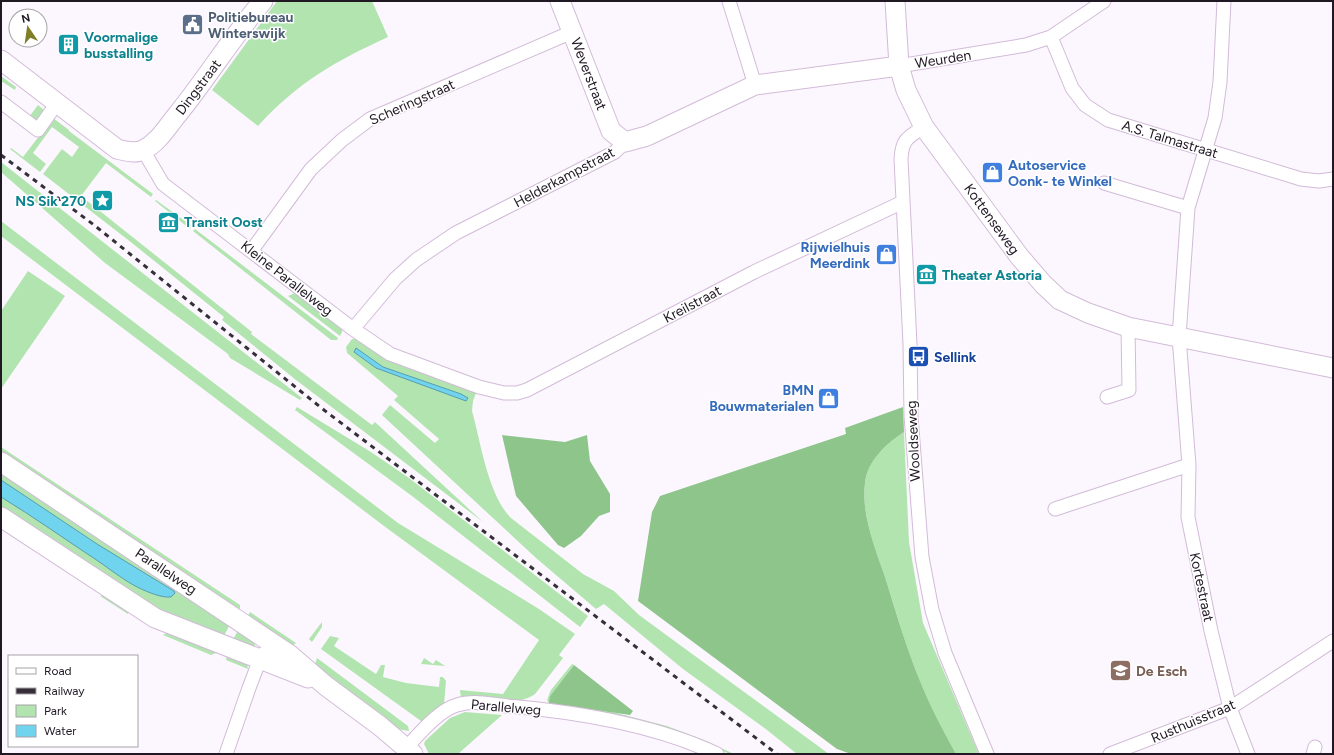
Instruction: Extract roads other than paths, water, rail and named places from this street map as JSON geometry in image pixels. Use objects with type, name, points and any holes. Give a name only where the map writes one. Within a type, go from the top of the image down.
[{"type":"street","name":"Dingstraat","points":[[143,150],[160,135],[198,89],[247,19],[263,1]]},
{"type":"street","name":"Weverstraat","points":[[560,1],[611,131],[625,142]]},
{"type":"street","points":[[729,1],[755,85]]},
{"type":"street","name":"Weurden","points":[[895,1],[899,66],[1026,45],[1051,37],[1104,1]]},
{"type":"street","name":"Kortestraat","points":[[1224,1],[1220,82],[1215,118],[1188,208],[1179,336],[1189,465],[1188,516],[1211,631],[1230,708],[1248,754]]},
{"type":"street","name":"Scheringstraat","points":[[252,250],[311,169],[342,140],[370,119],[572,32]]},
{"type":"street","name":"A.S. Talmastraat","points":[[1051,37],[1072,88],[1085,105],[1108,120],[1301,178],[1319,181],[1333,180]]},
{"type":"street","points":[[1,60],[117,149],[134,152],[143,150]]},
{"type":"street","name":"Helderkampstraat","points":[[353,328],[395,279],[416,260],[456,233],[614,152],[625,142],[646,136],[755,85],[899,66]]},
{"type":"street","name":"Kottenseweg","points":[[899,66],[906,90],[924,127],[1019,256],[1043,284],[1060,300],[1088,313],[1128,327],[1333,368]]},
{"type":"street","points":[[1,102],[38,130],[57,104]]},
{"type":"street","name":"Wooldseweg","points":[[924,127],[909,136],[901,148],[910,344],[911,416],[922,558],[932,610],[945,653],[987,754]]},
{"type":"street","name":"Kleine Parallelweg","points":[[143,150],[164,184],[353,328],[390,354],[479,387]]},
{"type":"street","points":[[1104,183],[1188,208]]},
{"type":"street","name":"Kreilstraat","points":[[479,387],[504,393],[517,393],[527,390],[754,272],[903,202]]},
{"type":"street","points":[[1107,397],[1129,390],[1128,327]]},
{"type":"street","name":"Parallelweg","points":[[1,462],[290,655],[326,686],[409,751],[448,709],[464,703],[474,703],[529,708],[600,718],[662,734],[717,754]]},
{"type":"street","points":[[1054,508],[1189,465]]},
{"type":"street","name":"Parallelweg","points":[[1,517],[155,618],[326,686]]},
{"type":"street","name":"Rusthuisstraat","points":[[1110,754],[1230,708],[1333,641]]},
{"type":"street","points":[[226,754],[260,659],[271,643]]},
{"type":"water","points":[[356,348],[383,367],[461,394],[468,398],[466,401],[376,368],[354,352]]},
{"type":"water","points":[[1,480],[97,544],[175,593],[171,597],[159,596],[139,588],[123,579],[1,497]]},
{"type":"railway","points":[[1,155],[94,225],[324,410],[777,754]]},
{"type":"place","name":"Politiebureau Winterswijk","points":[[192,25]]},
{"type":"place","name":"Voormalige busstalling","points":[[69,45]]},
{"type":"place","name":"Autoservice Oonk- te Winkel","points":[[993,173]]},
{"type":"place","name":"NS Sik 270","points":[[102,201]]},
{"type":"place","name":"Transit Oost","points":[[168,222]]},
{"type":"place","name":"Rijwielhuis Meerdink","points":[[886,255]]},
{"type":"place","name":"Theater Astoria","points":[[927,275]]},
{"type":"place","name":"Sellink","points":[[919,357]]},
{"type":"place","name":"BMN Bouwmaterialen","points":[[829,398]]},
{"type":"place","name":"De Esch","points":[[1121,671]]}]
